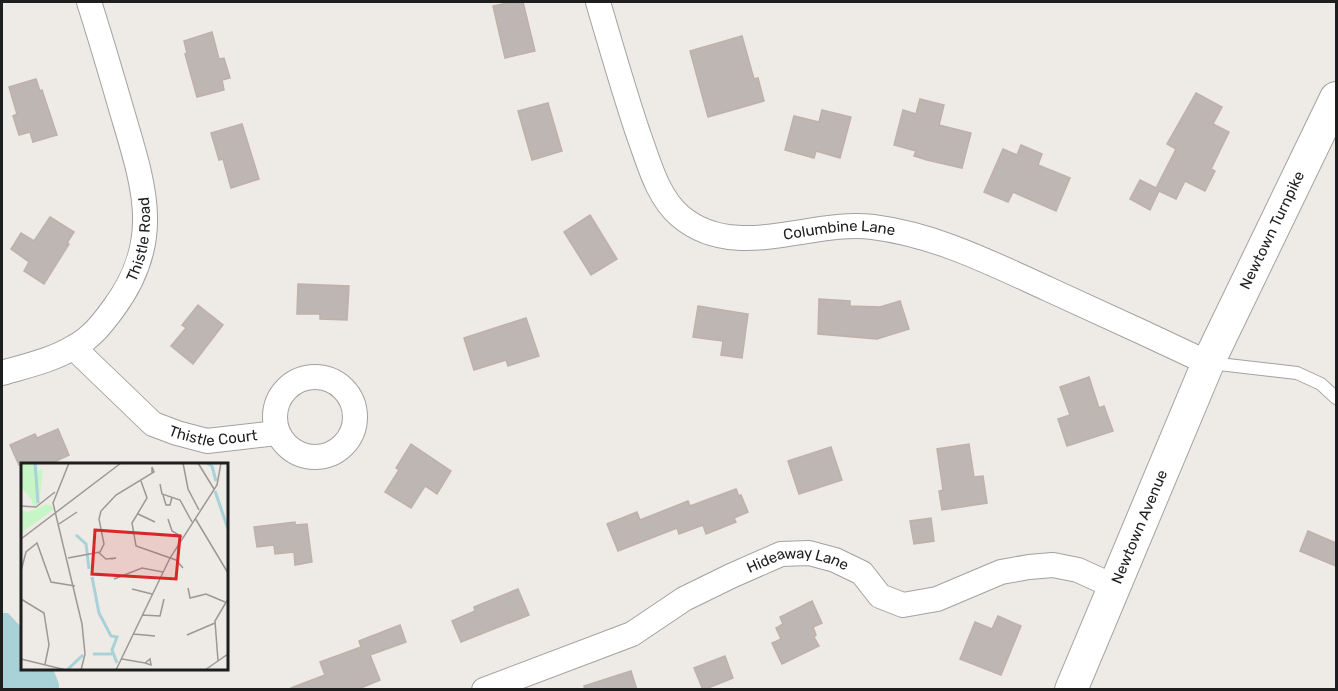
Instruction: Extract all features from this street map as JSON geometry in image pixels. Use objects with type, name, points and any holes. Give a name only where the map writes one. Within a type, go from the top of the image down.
[{"type":"street","name":"Thistle Road","points":[[2,373],[74,348],[93,334],[129,286],[142,251],[146,214],[144,194],[138,166],[90,2]]},
{"type":"street","name":"Columbine Lane","points":[[598,2],[627,100],[658,186],[679,216],[692,224],[706,231],[742,238],[766,237],[844,226],[896,230],[926,238],[974,255],[1208,363]]},
{"type":"street","name":"Newtown Turnpike","points":[[1208,363],[1336,98]]},
{"type":"street","name":"Thistle Court","points":[[74,348],[153,424],[207,441],[276,433]]},
{"type":"street","name":"Newtown Avenue","points":[[1071,690],[1113,585],[1208,363]]},
{"type":"street","name":"Hideaway Lane","points":[[484,690],[633,634],[684,599],[781,554],[809,553],[835,560],[862,573],[880,596],[903,605],[937,598],[1001,572],[1029,567],[1053,565],[1078,570],[1113,585]]},
{"type":"lane","points":[[1208,363],[1297,372],[1321,384],[1336,398]]},
{"type":"water","points":[[2,613],[8,613],[21,627],[21,670],[53,670],[59,689],[2,689]]},
{"type":"building","points":[[523,2],[535,51],[505,58],[493,6]]},
{"type":"building","points":[[212,32],[219,59],[224,58],[230,78],[222,80],[224,90],[197,97],[185,54],[187,53],[184,41]]},
{"type":"building","points":[[742,36],[754,79],[758,78],[764,101],[708,117],[690,51]]},
{"type":"building","points":[[36,79],[57,135],[33,142],[30,132],[19,135],[13,116],[17,114],[9,87]]},
{"type":"building","points":[[1196,93],[1222,107],[1213,124],[1229,132],[1211,169],[1215,171],[1205,191],[1185,181],[1176,199],[1159,191],[1150,210],[1130,199],[1140,180],[1156,188],[1176,149],[1167,144]]},
{"type":"building","points":[[920,99],[944,105],[939,125],[971,133],[962,168],[914,156],[916,151],[894,145],[903,110],[916,114]]},
{"type":"building","points":[[548,103],[562,151],[532,160],[518,111]]},
{"type":"building","points":[[822,110],[851,117],[840,158],[816,151],[814,158],[785,150],[794,116],[819,122]]},
{"type":"building","points":[[242,124],[259,179],[231,188],[223,159],[219,160],[211,133]]},
{"type":"building","points":[[1021,145],[1042,154],[1038,165],[1070,178],[1056,211],[1013,192],[1008,202],[984,192],[1003,149],[1017,155]]},
{"type":"building","points":[[590,215],[617,259],[591,275],[564,232]]},
{"type":"building","points":[[50,217],[74,232],[44,284],[24,271],[29,262],[11,249],[21,233],[34,241]]},
{"type":"building","points":[[298,284],[349,286],[347,320],[320,319],[320,314],[297,314]]},
{"type":"building","points":[[819,299],[850,301],[850,306],[880,307],[900,301],[909,329],[877,339],[818,334]]},
{"type":"building","points":[[198,305],[223,325],[193,364],[171,346],[186,328],[182,325]]},
{"type":"building","points":[[698,306],[748,314],[742,358],[721,355],[723,341],[693,337]]},
{"type":"building","points":[[526,318],[539,356],[508,366],[506,360],[474,370],[464,338]]},
{"type":"building","points":[[1089,377],[1099,408],[1104,406],[1113,431],[1067,446],[1058,419],[1070,415],[1060,387]]},
{"type":"building","points":[[58,429],[69,455],[51,463],[21,463],[19,465],[10,445],[35,434],[37,438]]},
{"type":"building","points":[[411,444],[451,471],[437,494],[425,486],[411,508],[385,492],[399,470],[396,468]]},
{"type":"building","points":[[969,444],[974,477],[983,476],[987,503],[942,510],[939,491],[943,490],[937,449]]},
{"type":"building","points":[[831,447],[842,480],[799,494],[788,461]]},
{"type":"building","points":[[736,489],[748,512],[734,518],[736,522],[706,534],[703,525],[679,534],[677,528],[618,551],[607,524],[637,512],[640,520],[688,501],[690,506]]},
{"type":"building","points":[[931,518],[934,541],[914,544],[910,521]]},
{"type":"building","points":[[295,522],[295,525],[307,524],[312,562],[295,565],[294,552],[275,554],[274,545],[257,547],[254,527]]},
{"type":"building","points":[[1308,531],[1336,543],[1336,566],[1300,551]]},
{"type":"building","points":[[518,589],[529,615],[461,642],[452,621],[475,611],[474,607]]},
{"type":"building","points":[[812,601],[822,623],[813,627],[816,635],[814,637],[819,646],[782,664],[772,643],[781,639],[776,628],[783,624],[780,617]]},
{"type":"building","points":[[998,616],[1021,626],[1001,675],[960,659],[975,622],[992,629]]},
{"type":"building","points":[[400,625],[406,642],[370,655],[380,680],[356,690],[292,690],[291,688],[325,675],[320,662],[361,647],[359,641]]},
{"type":"building","points":[[725,656],[733,678],[703,690],[694,668]]},
{"type":"building","points":[[631,671],[637,690],[585,690],[584,686]]}]
